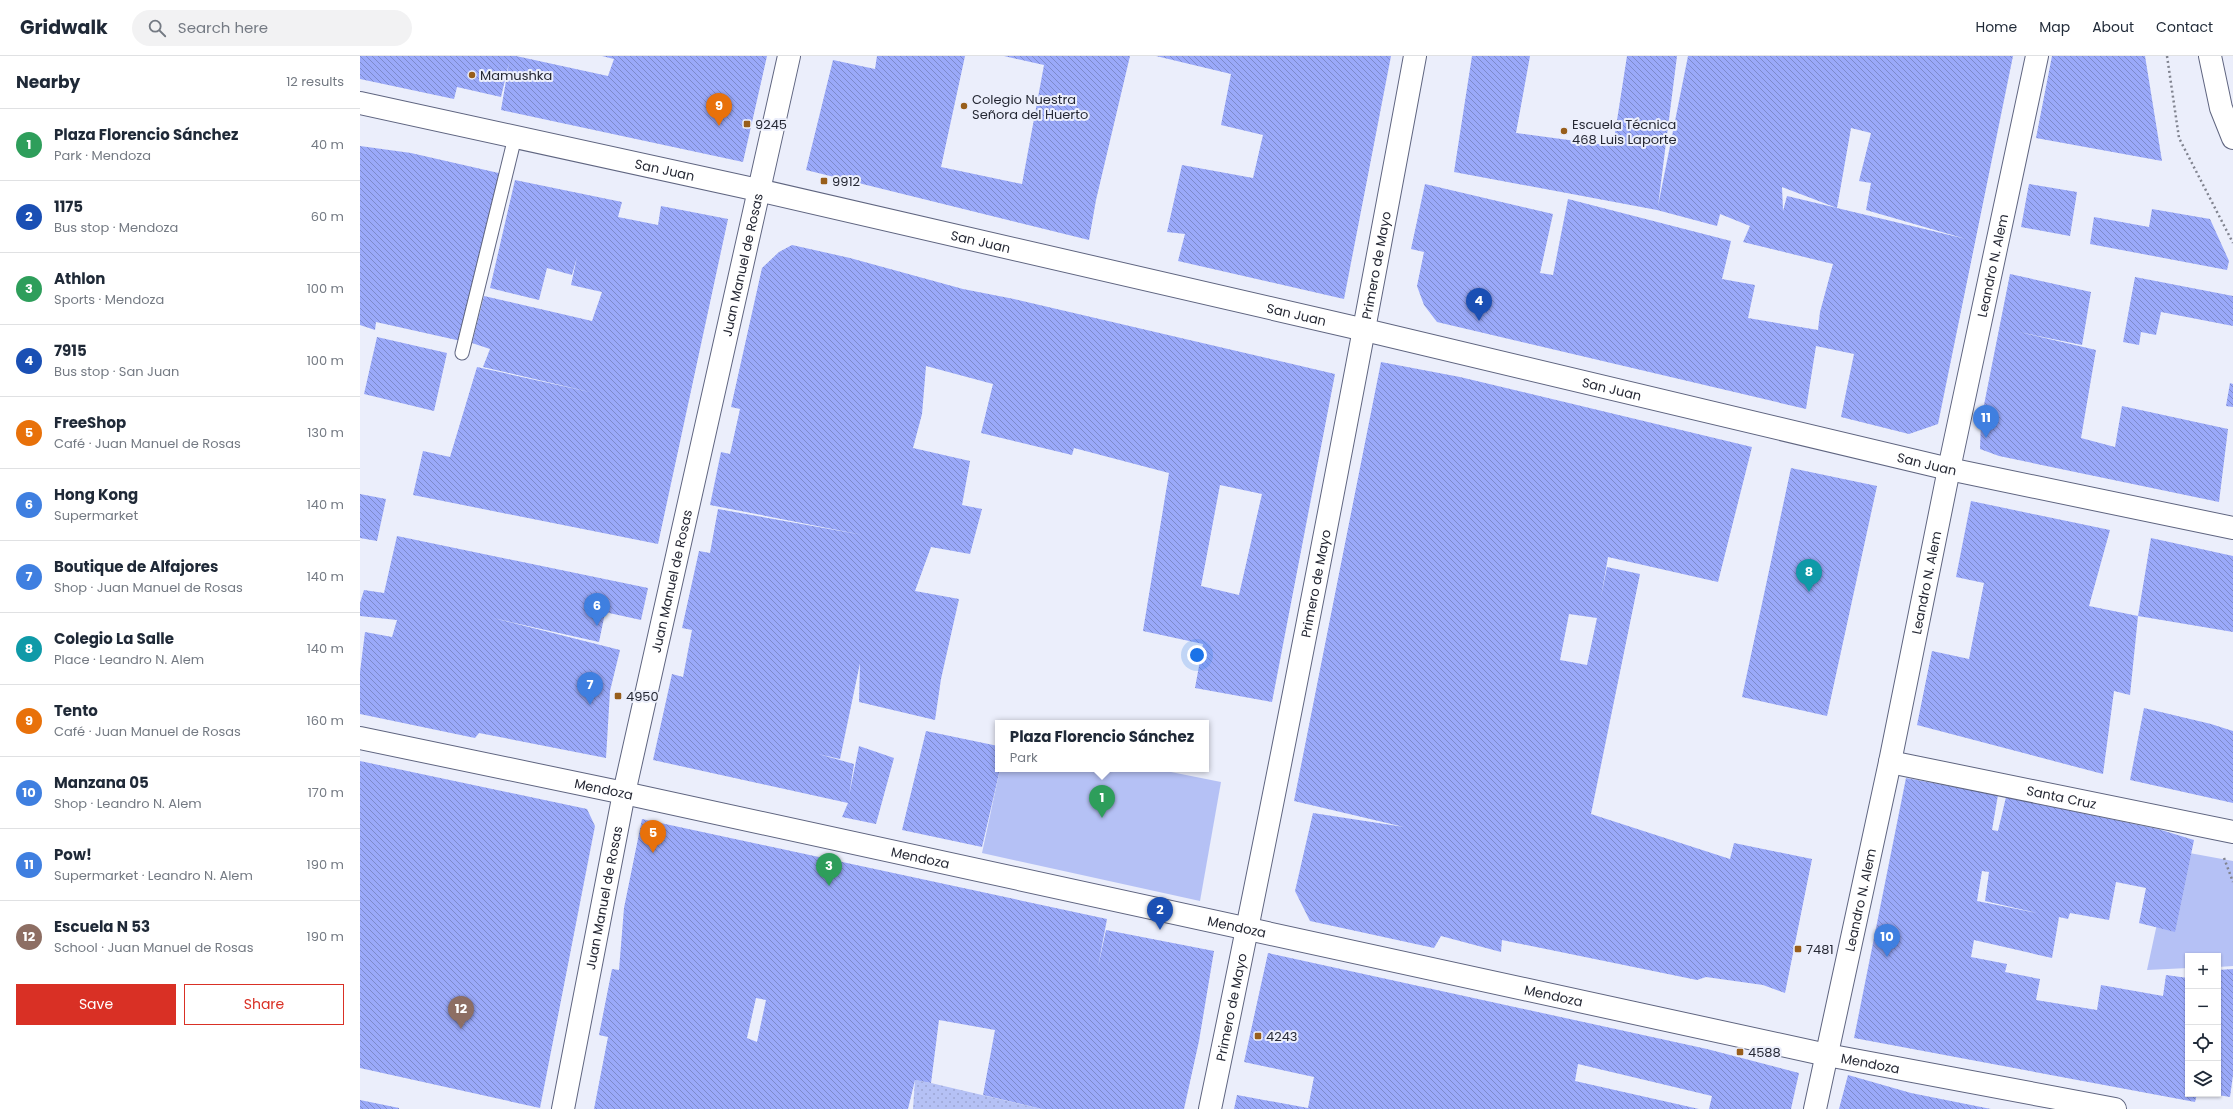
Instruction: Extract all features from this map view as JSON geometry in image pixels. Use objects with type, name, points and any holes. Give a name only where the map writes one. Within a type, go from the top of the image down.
[{"type":"main road","name":"Juan Manuel de Rosas","points":[[563,1109],[624,793],[789,56]]},
{"type":"main road","name":"Primero de Mayo","points":[[1210,1109],[1248,928],[1365,330],[1415,56]]},
{"type":"main road","name":"Leandro N. Alem","points":[[1815,1109],[1890,762],[1949,469],[2037,56]]},
{"type":"main road","points":[[2210,56],[2221,108],[2233,138]]},
{"type":"main road","name":"San Juan","points":[[360,103],[758,190],[1365,330],[1949,469],[2233,528]]},
{"type":"main road","name":"Mendoza","points":[[360,738],[624,793],[1827,1055],[2115,1109]]},
{"type":"main road","name":"Santa Cruz","points":[[1890,762],[2233,832]]},
{"type":"lane","points":[[462,352],[516,137]]},
{"type":"path","points":[[2166,56],[2179,138],[2233,243]]},
{"type":"shaded area","points":[[999,772],[1171,772],[1221,782],[1200,901],[982,853]]},
{"type":"shaded area","points":[[2173,850],[2233,861],[2233,966],[2221,967],[2221,953],[2185,953],[2185,968],[2147,970]]},
{"type":"shaded area","points":[[915,1080],[931,1083],[1042,1109],[913,1109]]},
{"type":"building","points":[[360,56],[516,56],[608,76],[614,59],[602,56],[767,56],[743,162],[501,110],[509,63],[501,97],[457,87],[454,99],[360,79]]},
{"type":"building","name":"Colegio Nuestra Señora del Huerto","points":[[877,56],[965,56],[941,167],[1022,184],[1044,65],[1004,56],[1130,56],[1096,200],[1089,240],[806,170],[833,60],[875,69]]},
{"type":"building","points":[[1156,56],[1391,56],[1344,299],[1178,261],[1185,234],[1167,232],[1182,165],[1253,178],[1263,135],[1221,125],[1231,74]]},
{"type":"building","points":[[1472,56],[1530,56],[1516,133],[1613,146],[1627,56],[1677,56],[1658,206],[1688,56],[2013,56],[1938,424],[1909,434],[1841,417],[1854,354],[1816,346],[1806,409],[1437,322],[1424,305],[1417,286],[1424,252],[1411,249],[1425,184],[1553,214],[1540,273],[1553,275],[1568,199],[1731,241],[1722,279],[1755,285],[1748,318],[1818,330],[1820,312],[1833,264],[1743,242],[1750,226],[1720,214],[1717,226],[1657,210],[1454,172]],"holes":[[[1851,128],[1871,133],[1859,181],[1871,183],[1866,210],[1966,239],[1837,208]],[[1782,187],[1837,208],[1787,196],[1783,211]]]},
{"type":"building","points":[[2052,56],[2145,56],[2162,161],[2036,138]]},
{"type":"building","points":[[360,146],[411,153],[503,174],[461,341],[376,322],[375,330],[360,325]]},
{"type":"building","points":[[515,180],[622,202],[618,217],[658,225],[661,206],[728,219],[658,544],[413,495],[423,451],[450,457],[477,367],[594,393],[483,367],[490,349],[472,343],[484,296],[592,321],[602,292],[571,285],[577,257],[572,275],[547,268],[539,300],[490,288]]},
{"type":"building","points":[[2029,184],[2077,192],[2070,236],[2021,227]]},
{"type":"building","points":[[2152,209],[2210,219],[2229,261],[2227,270],[2090,244],[2094,217],[2149,227]]},
{"type":"building","points":[[792,245],[850,258],[963,289],[1014,299],[1335,374],[1272,702],[1195,688],[1203,644],[1143,631],[1169,473],[1074,448],[1072,455],[981,433],[993,384],[926,366],[922,414],[913,448],[970,461],[962,505],[982,509],[970,554],[931,547],[915,591],[959,599],[941,679],[935,720],[859,702],[860,663],[840,759],[818,754],[854,764],[849,796],[859,746],[894,758],[876,824],[842,817],[848,803],[653,760],[672,674],[683,677],[692,630],[682,628],[699,551],[710,553],[718,509],[863,535],[710,505],[721,452],[730,454],[740,409],[731,407],[762,268],[779,252]],"holes":[[[1220,485],[1262,494],[1239,595],[1201,586]]]},
{"type":"building","points":[[2010,274],[2091,292],[2082,345],[2019,332],[2096,350],[2081,438],[2115,447],[2122,406],[2228,429],[2219,502],[1999,456],[1980,449],[1981,420]]},
{"type":"building","points":[[2135,277],[2233,296],[2233,326],[2161,312],[2156,335],[2141,332],[2139,345],[2123,342]]},
{"type":"building","points":[[377,337],[447,353],[434,411],[364,394]]},
{"type":"building","points":[[1381,362],[1460,377],[1752,447],[1718,582],[1608,557],[1601,597],[1607,567],[1640,574],[1591,814],[1730,859],[1734,843],[1812,859],[1785,993],[1763,985],[1706,977],[1697,980],[1502,940],[1501,952],[1441,936],[1434,948],[1310,921],[1295,891],[1313,813],[1404,827],[1294,801]],"holes":[[[1569,614],[1597,618],[1587,665],[1560,660]]]},
{"type":"building","points":[[2230,383],[2233,384],[2233,407],[2226,406]]},
{"type":"building","points":[[1791,468],[1877,486],[1827,716],[1742,697]]},
{"type":"building","points":[[360,494],[386,499],[377,541],[360,538]]},
{"type":"building","points":[[1971,501],[2110,530],[2089,606],[2138,616],[2130,695],[2114,691],[2103,774],[1917,725],[1932,651],[1969,659],[1984,583],[1956,577]]},
{"type":"building","points":[[397,536],[648,588],[641,620],[600,611],[605,613],[599,642],[493,618],[620,650],[610,691],[606,758],[479,733],[475,738],[360,714],[360,672],[365,632],[392,637],[397,620],[360,616],[360,603],[364,590],[384,593]]},
{"type":"building","points":[[2151,538],[2233,556],[2233,632],[2138,616]]},
{"type":"building","points":[[2144,708],[2211,724],[2233,731],[2233,803],[2130,780]]},
{"type":"building","points":[[926,731],[995,745],[995,772],[999,772],[982,847],[902,830]]},
{"type":"building","points":[[360,761],[587,809],[595,826],[540,1108],[360,1068]]},
{"type":"building","points":[[1906,778],[1998,795],[1992,830],[1998,831],[2006,797],[2158,829],[2194,840],[2175,932],[2139,923],[2146,888],[2116,882],[2109,920],[2070,913],[2068,919],[2059,917],[2052,958],[1974,940],[1971,957],[2007,964],[2005,972],[2040,979],[2036,1000],[2097,1010],[2101,985],[2163,996],[2166,975],[2185,978],[2185,1097],[2196,1097],[2195,1102],[1854,1038]],"holes":[[[1982,871],[1989,872],[1985,901],[2037,913],[1977,901]]]},
{"type":"building","points":[[642,819],[1107,919],[1098,967],[1106,930],[1214,951],[1199,1041],[1184,1109],[1042,1109],[983,1095],[995,1030],[939,1020],[931,1083],[915,1080],[908,1109],[594,1109],[608,1037],[599,1035],[612,969],[619,970],[624,908]],"holes":[[[756,998],[766,1000],[757,1042],[747,1038]]]},
{"type":"building","points":[[1268,953],[1707,1049],[1799,1073],[1791,1109],[1709,1109],[1712,1096],[1578,1064],[1575,1081],[1699,1109],[1234,1109],[1237,1095],[1308,1108],[1314,1077],[1244,1062]]},
{"type":"building","points":[[2233,969],[2233,1075],[2230,1097],[2221,1096],[2221,970]]},
{"type":"building","points":[[1848,1075],[1911,1093],[1991,1109],[1839,1109]]},
{"type":"building","points":[[360,1100],[399,1108],[399,1109],[360,1109]]},
{"type":"place","name":"Mamushka","points":[[472,75]]},
{"type":"place","name":"Colegio Nuestra Señora del Huerto","points":[[964,106]]},
{"type":"place","name":"9245","points":[[747,124]]},
{"type":"place","name":"Tento","points":[[719,126]]},
{"type":"place","name":"Escuela Técnica 468 Luis Laporte","points":[[1564,131]]},
{"type":"place","name":"9912","points":[[824,181]]},
{"type":"place","name":"7915","points":[[1479,321]]},
{"type":"place","name":"Pow!","points":[[1986,438]]},
{"type":"place","name":"Colegio La Salle","points":[[1809,592]]},
{"type":"place","name":"Hong Kong","points":[[597,626]]},
{"type":"place","name":"4950","points":[[618,696]]},
{"type":"place","name":"Boutique de Alfajores","points":[[590,705]]},
{"type":"place","name":"Plaza Florencio Sánchez","points":[[1102,818]]},
{"type":"place","name":"FreeShop","points":[[653,853]]},
{"type":"place","name":"Athlon","points":[[829,886]]},
{"type":"place","name":"1175","points":[[1160,930]]},
{"type":"place","name":"7481","points":[[1798,949]]},
{"type":"place","name":"Manzana 05","points":[[1887,957]]},
{"type":"place","name":"Escuela N 53","points":[[461,1029]]},
{"type":"place","name":"4243","points":[[1258,1036]]},
{"type":"place","name":"4588","points":[[1740,1052]]}]
